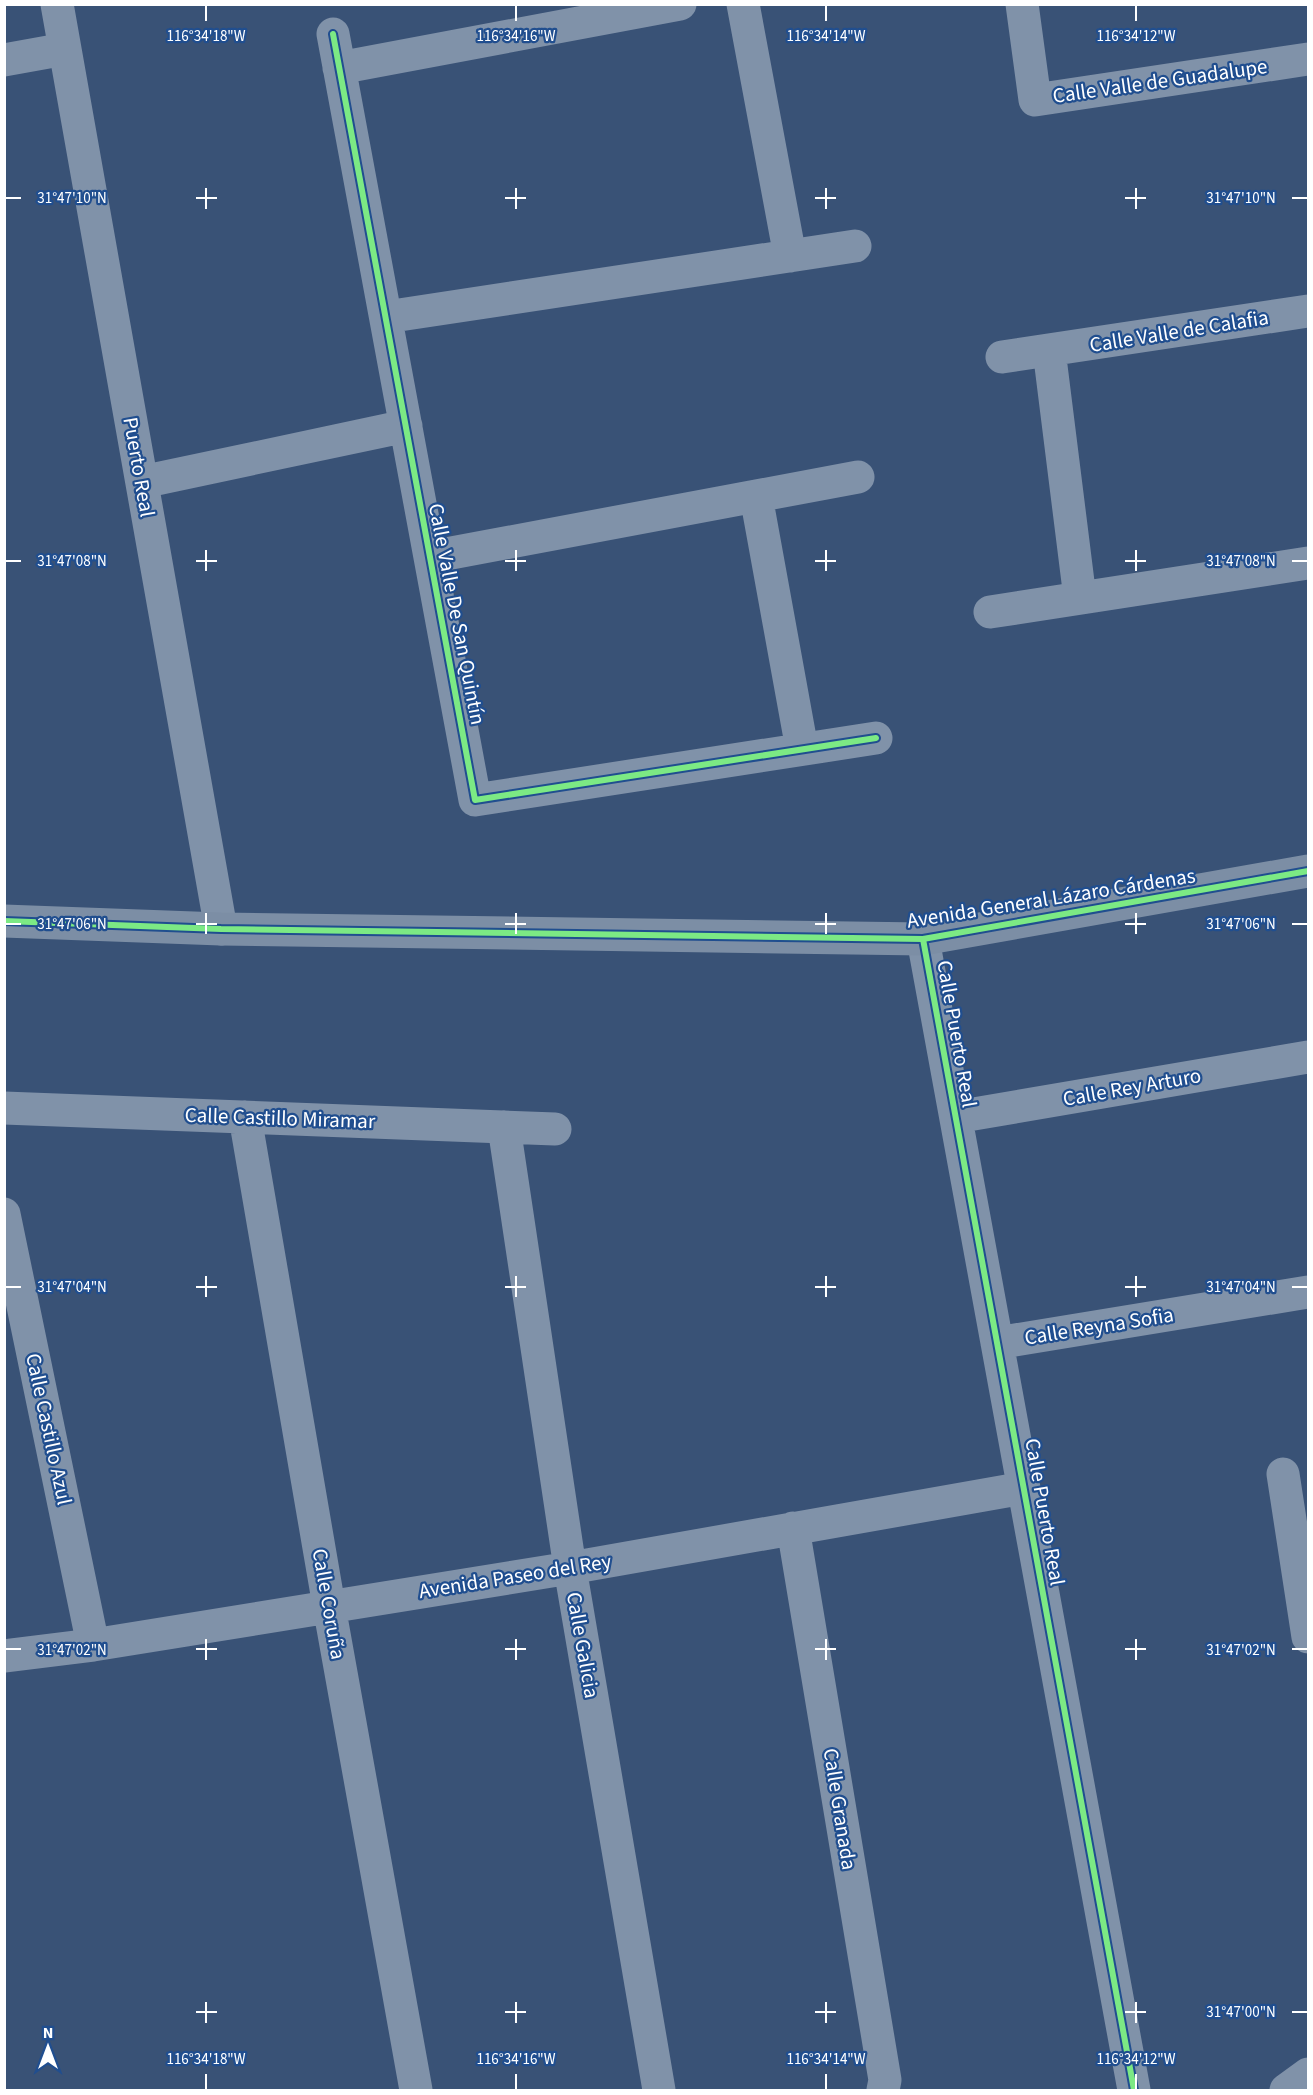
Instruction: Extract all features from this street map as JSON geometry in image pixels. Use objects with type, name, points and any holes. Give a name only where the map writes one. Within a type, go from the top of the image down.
[{"type":"street","name":"Puerto Real","points":[[57,4],[221,929]]},
{"type":"street","points":[[339,68],[680,4]]},
{"type":"street","points":[[743,4],[790,256]]},
{"type":"street","name":"Calle Valle de Guadalupe","points":[[1022,4],[1035,100],[1308,59]]},
{"type":"street","name":"Calle Valle De San Quintín","points":[[333,34],[475,800],[876,738]]},
{"type":"street","points":[[4,60],[65,49]]},
{"type":"street","points":[[386,317],[855,246]]},
{"type":"street","name":"Calle Valle de Calafia","points":[[1002,357],[1308,311]]},
{"type":"street","points":[[1049,350],[1080,598]]},
{"type":"street","points":[[142,482],[406,426]]},
{"type":"street","name":"Calle Valle De San Quintín","points":[[430,557],[858,477]]},
{"type":"street","points":[[756,496],[802,749]]},
{"type":"street","points":[[990,612],[1308,562]]},
{"type":"street","name":"Avenida General Lázaro Cárdenas","points":[[4,921],[221,929],[923,939],[1308,871]]},
{"type":"street","name":"Calle Puerto Real","points":[[923,939],[1134,2091]]},
{"type":"street","name":"Calle Rey Arturo","points":[[956,1117],[1308,1057]]},
{"type":"street","name":"Calle Castillo Miramar","points":[[4,1108],[555,1129]]},
{"type":"street","name":"Calle Coruña","points":[[246,1117],[329,1606],[416,2091]]},
{"type":"street","name":"Calle Galicia","points":[[504,1127],[570,1568],[660,2091]]},
{"type":"street","name":"Calle Castillo Azul","points":[[4,1214],[93,1645]]},
{"type":"street","name":"Calle Reyna Sofia","points":[[997,1343],[1308,1292]]},
{"type":"street","points":[[1283,1474],[1300,1527],[1308,1637]]},
{"type":"street","name":"Avenida Paseo del Rey","points":[[4,1656],[93,1645],[570,1568],[1024,1488]]},
{"type":"street","name":"Calle Granada","points":[[793,1528],[885,2080],[883,2091]]},
{"type":"street","points":[[1286,2091],[1308,2074]]},
{"type":"cycle path","points":[[333,34],[475,800],[876,738]]},
{"type":"cycle path","points":[[4,921],[221,929],[923,939],[1308,871]]},
{"type":"cycle path","points":[[923,939],[1134,2090]]}]
